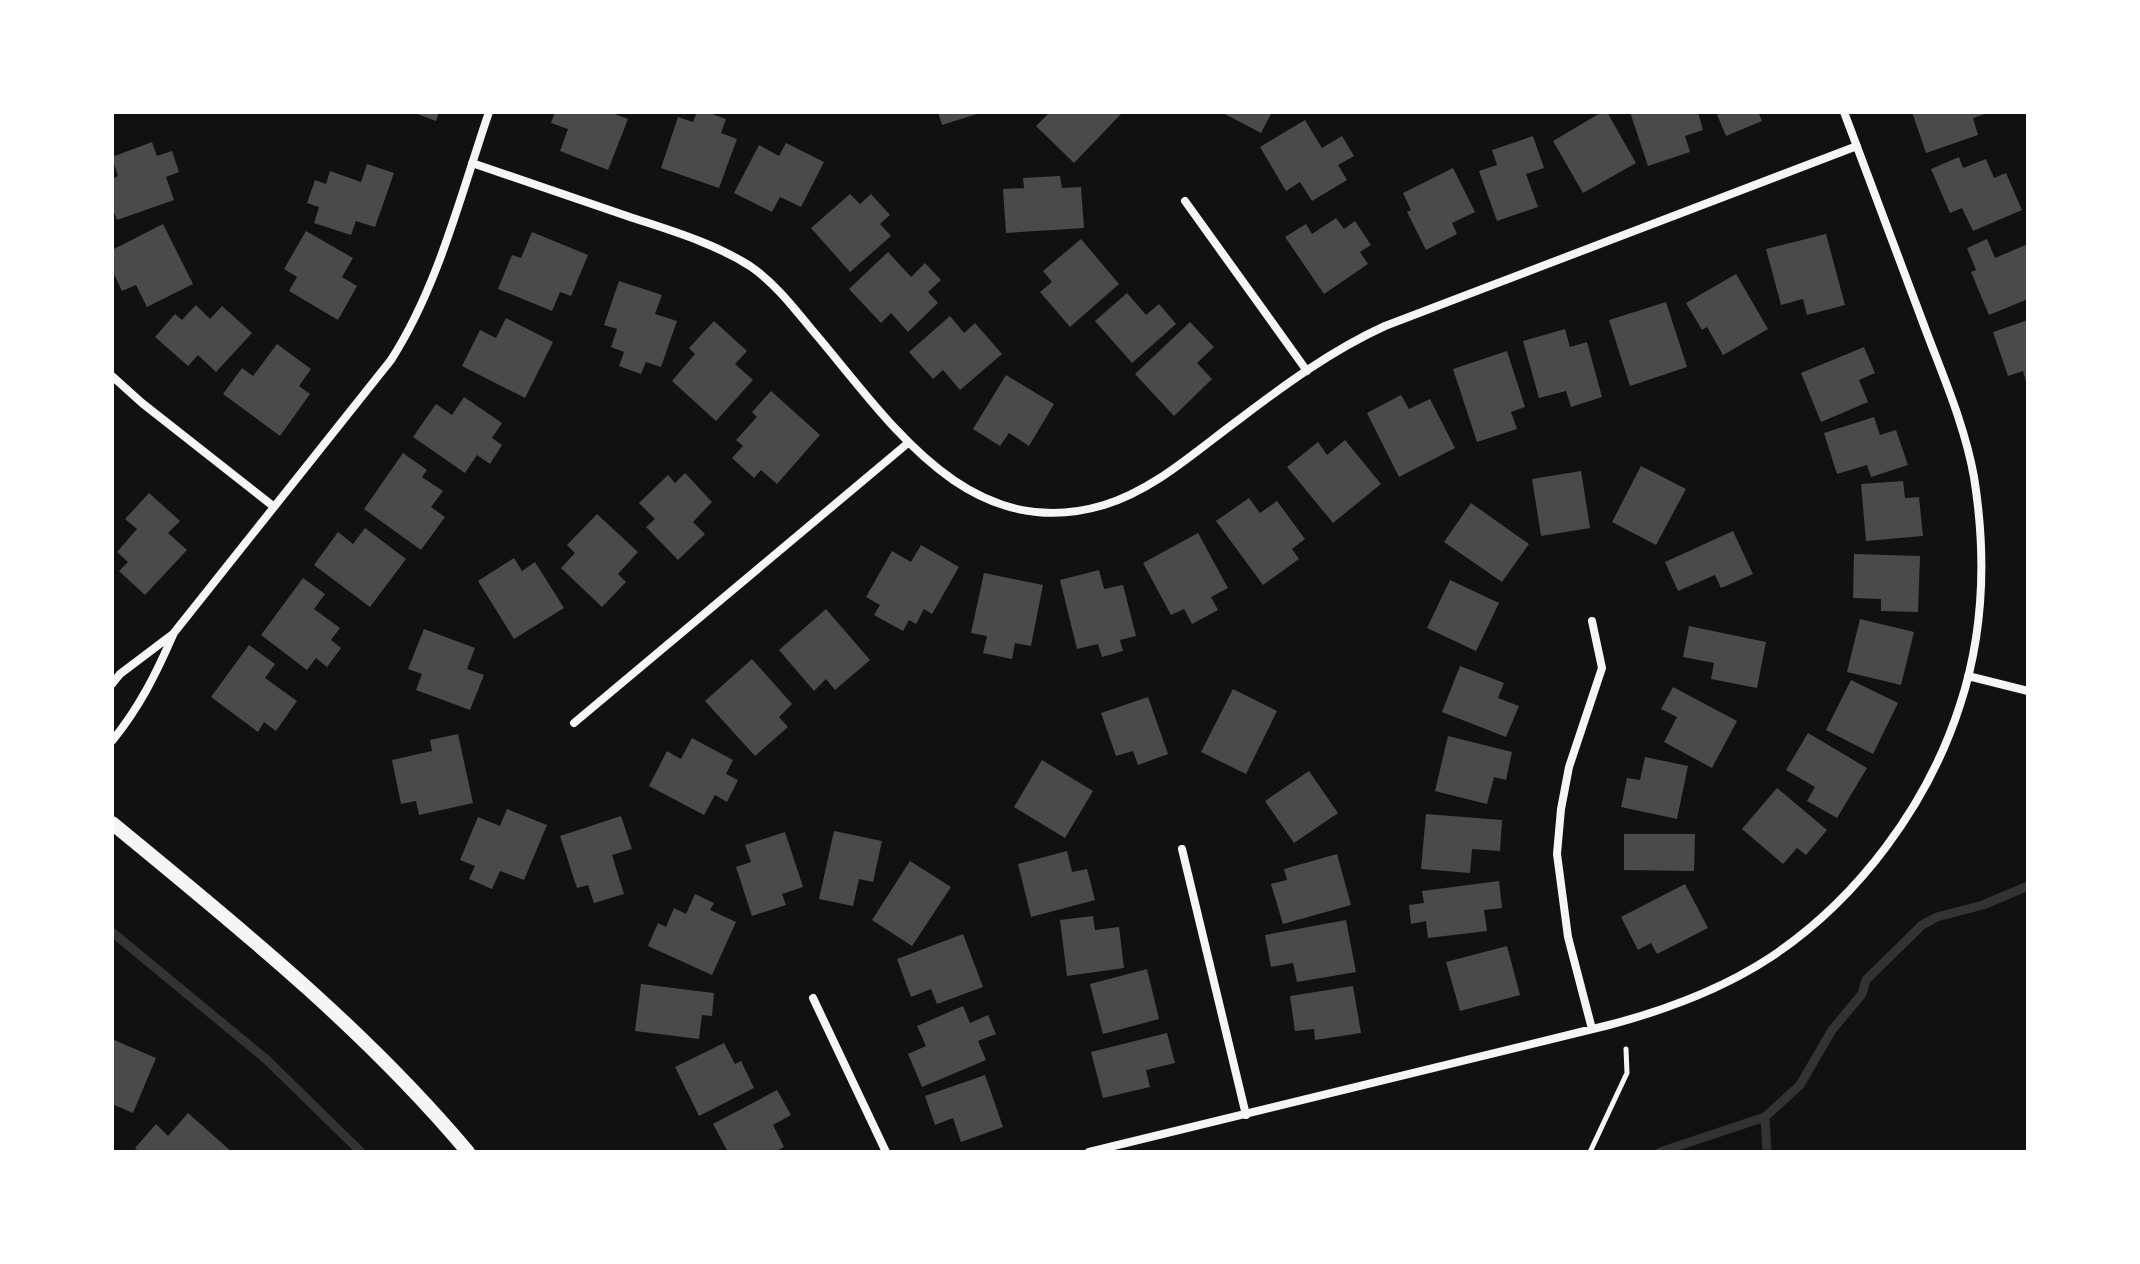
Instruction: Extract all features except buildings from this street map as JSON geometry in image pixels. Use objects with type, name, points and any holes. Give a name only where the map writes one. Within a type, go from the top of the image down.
[{"type":"street","points":[[112,741],[141,702],[173,634],[362,398],[408,334],[422,303],[489,112]]},
{"type":"street","points":[[1089,1152],[1659,1011],[1708,992],[1770,957],[1826,913],[1877,859],[1908,814],[1960,706],[1980,605],[1979,519],[1973,474],[1957,414],[1844,112]]},
{"type":"street","points":[[472,163],[702,241],[751,267],[784,296],[908,443],[946,477],[986,499],[1033,510],[1078,510],[1127,496],[1157,479],[1307,371],[1357,339],[1857,146]]},
{"type":"street","points":[[1185,201],[1307,371]]},
{"type":"street","points":[[112,376],[273,506]]},
{"type":"street","points":[[574,723],[908,443]]},
{"type":"street","points":[[1592,621],[1602,668],[1569,767],[1557,854],[1568,937],[1592,1029]]},
{"type":"street","points":[[112,684],[120,674],[173,634]]},
{"type":"street","points":[[1968,676],[2028,691]]},
{"type":"street","points":[[112,823],[337,1013],[432,1110],[468,1152]]},
{"type":"street","points":[[1182,849],[1246,1115]]},
{"type":"street","points":[[813,998],[886,1152]]},
{"type":"path","points":[[1590,1152],[1627,1073],[1626,1049]]},
{"type":"waterway","points":[[1660,1152],[1765,1117],[1800,1085],[1832,1030],[1862,994],[1866,980],[1922,925],[2028,886]]},
{"type":"waterway","points":[[112,932],[267,1060],[361,1152]]},
{"type":"waterway","points":[[1765,1117],[1767,1152]]}]
